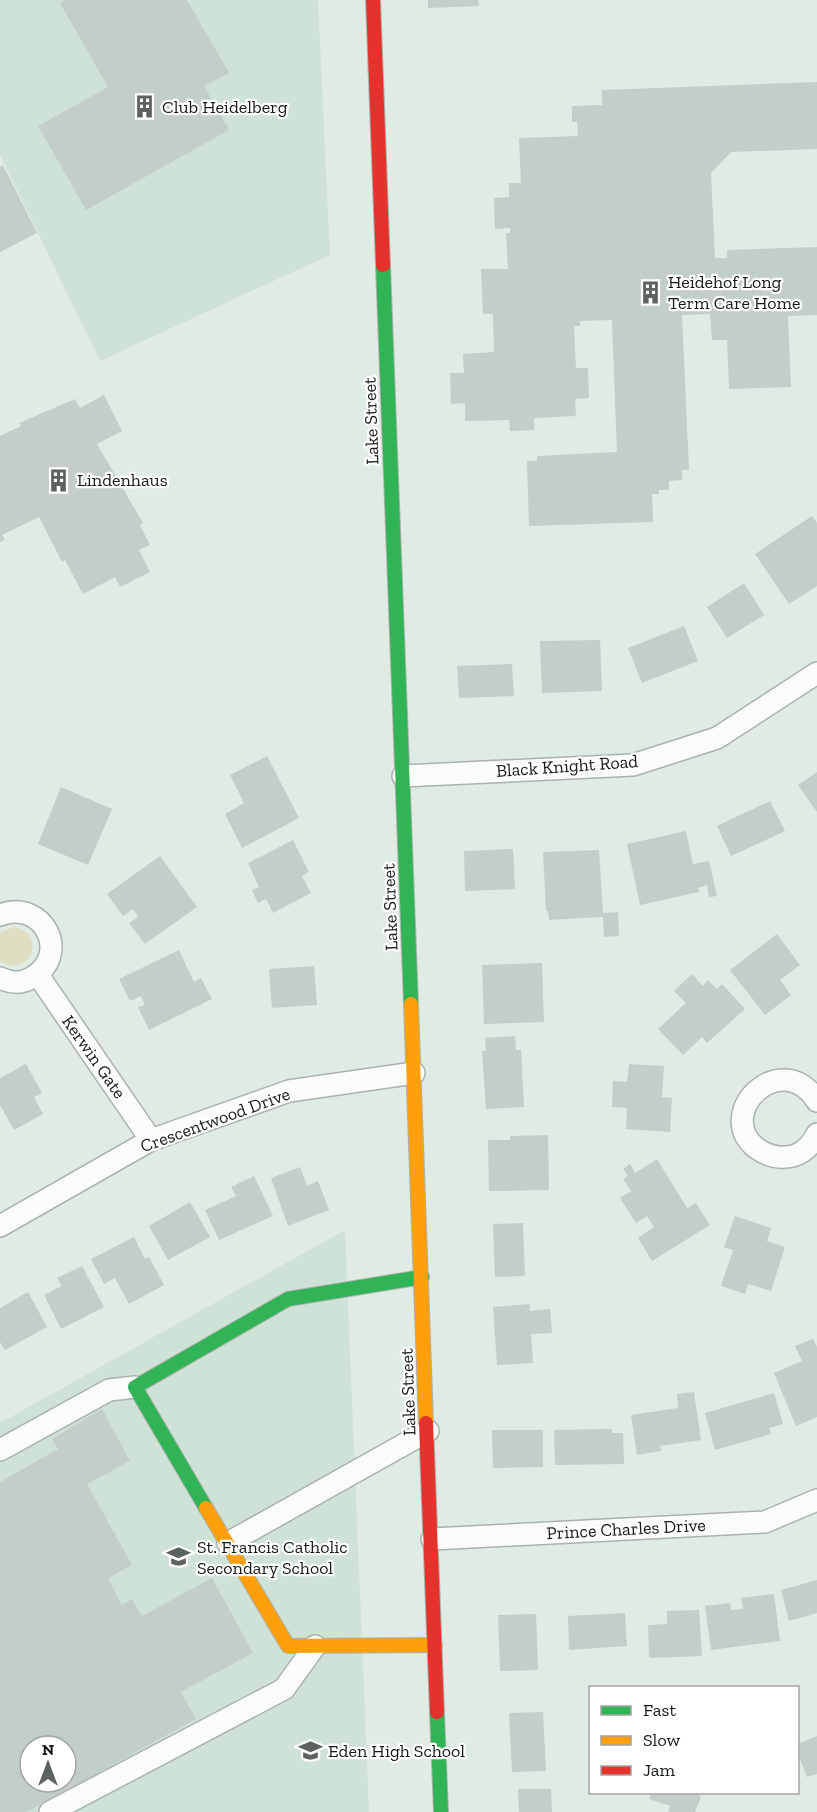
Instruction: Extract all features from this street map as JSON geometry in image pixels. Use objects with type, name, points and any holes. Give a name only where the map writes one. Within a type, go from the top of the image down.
[{"type":"main road","name":"Lake Street","points":[[373,0],[441,1812]]},
{"type":"main road","points":[[422,1277],[288,1299],[135,1387],[288,1646],[435,1645]]},
{"type":"street","name":"Black Knight Road","points":[[403,776],[633,765],[717,738],[817,673]]},
{"type":"street","points":[[0,915],[13,911],[35,916],[49,934],[51,945],[50,956],[38,975],[27,981],[14,982],[0,978]]},
{"type":"street","name":"Kerwin Gate","points":[[38,975],[151,1140]]},
{"type":"street","name":"Crescentwood Drive","points":[[0,1226],[151,1140],[289,1091],[414,1073]]},
{"type":"street","points":[[817,1100],[805,1087],[793,1081],[769,1082],[754,1092],[746,1103],[743,1125],[752,1144],[762,1153],[775,1157],[788,1157],[803,1152],[813,1143],[817,1134]]},
{"type":"street","points":[[0,1450],[109,1390],[135,1387]]},
{"type":"street","points":[[228,1543],[428,1431]]},
{"type":"street","name":"Prince Charles Drive","points":[[432,1539],[765,1522],[817,1500]]},
{"type":"street","points":[[50,1812],[284,1689],[315,1646]]},
{"type":"shaded area","points":[[0,0],[318,0],[330,255],[100,361],[0,155]]},
{"type":"shaded area","points":[[14,927],[31,938],[33,946],[26,961],[19,965],[10,965],[0,961],[0,933]]},
{"type":"shaded area","name":"St. Francis Catholic Secondary School","points":[[345,1230],[369,1812],[0,1812],[0,1423]]},
{"type":"building","name":"Club Heidelberg","points":[[66,0],[187,0],[229,73],[204,86],[229,130],[86,210],[38,126],[108,87],[60,3]]},
{"type":"building","points":[[428,0],[478,0],[479,6],[428,8]]},
{"type":"building","name":"Heidehof Long Term Care Home","points":[[817,82],[817,149],[731,152],[711,173],[715,258],[727,258],[727,250],[817,247],[817,315],[788,316],[791,387],[729,389],[727,340],[712,340],[710,314],[682,315],[689,470],[682,470],[682,480],[669,481],[669,490],[659,490],[659,494],[652,494],[653,522],[529,526],[527,461],[537,461],[537,456],[617,452],[612,320],[580,321],[580,326],[574,326],[576,368],[588,368],[589,398],[575,399],[576,416],[534,418],[534,430],[510,431],[509,420],[465,421],[465,403],[451,404],[450,373],[464,373],[463,354],[494,352],[493,314],[483,314],[481,269],[508,269],[506,233],[510,233],[510,228],[495,229],[494,198],[509,197],[509,183],[521,183],[519,138],[578,136],[577,122],[572,122],[572,106],[602,105],[602,90]]},
{"type":"building","points":[[3,165],[37,233],[0,252],[0,167]]},
{"type":"building","name":"Lindenhaus","points":[[104,395],[122,431],[97,444],[143,523],[140,525],[150,545],[139,550],[150,572],[120,587],[115,577],[83,594],[65,560],[62,562],[39,517],[2,535],[5,540],[0,542],[0,436],[21,426],[19,423],[75,399],[80,408]]},
{"type":"building","points":[[812,516],[817,523],[817,586],[789,604],[755,554]]},
{"type":"building","points":[[744,583],[764,615],[727,638],[707,607]]},
{"type":"building","points":[[684,626],[698,661],[642,683],[628,648]]},
{"type":"building","points":[[600,640],[602,691],[542,693],[540,641]]},
{"type":"building","points":[[512,664],[514,696],[459,698],[457,666]]},
{"type":"building","points":[[267,756],[299,818],[242,848],[225,814],[244,803],[230,775]]},
{"type":"building","points":[[817,772],[817,812],[798,785]]},
{"type":"building","points":[[61,787],[112,809],[88,865],[38,844]]},
{"type":"building","points":[[770,801],[785,831],[731,856],[717,826]]},
{"type":"building","points":[[686,831],[693,864],[709,861],[717,896],[709,897],[707,885],[698,888],[699,892],[640,905],[627,844]]},
{"type":"building","points":[[293,840],[309,872],[302,876],[311,893],[273,913],[266,899],[258,903],[252,890],[259,887],[248,863]]},
{"type":"building","points":[[513,849],[515,889],[465,891],[464,851]]},
{"type":"building","points":[[599,850],[603,913],[618,912],[619,936],[604,937],[603,917],[549,920],[548,911],[546,911],[543,852]]},
{"type":"building","points":[[160,856],[197,907],[145,944],[129,923],[138,917],[133,909],[123,916],[107,894]]},
{"type":"building","points":[[777,934],[800,965],[780,980],[791,995],[765,1015],[730,970]]},
{"type":"building","points":[[179,950],[194,982],[201,978],[212,999],[149,1030],[138,1007],[145,1005],[141,996],[130,1001],[119,979]]},
{"type":"building","points":[[542,963],[544,1022],[484,1024],[482,965]]},
{"type":"building","points":[[314,966],[317,1005],[272,1008],[269,969]]},
{"type":"building","points":[[692,974],[703,986],[708,980],[717,989],[722,984],[745,1009],[707,1043],[702,1037],[683,1055],[658,1029],[686,1003],[674,991]]},
{"type":"building","points":[[515,1036],[516,1050],[521,1050],[524,1107],[486,1109],[482,1051],[486,1051],[485,1038]]},
{"type":"building","points":[[26,1064],[42,1093],[34,1097],[43,1114],[14,1130],[0,1105],[0,1078]]},
{"type":"building","points":[[629,1064],[664,1066],[662,1097],[672,1098],[670,1132],[626,1129],[627,1108],[612,1107],[613,1081],[627,1082]]},
{"type":"building","points":[[548,1135],[549,1190],[489,1191],[488,1140],[510,1140],[510,1136]]},
{"type":"building","points":[[657,1159],[687,1208],[696,1203],[710,1225],[652,1261],[638,1238],[654,1227],[647,1216],[636,1223],[620,1198],[631,1191],[623,1179],[628,1176],[623,1169],[630,1164],[635,1173]]},
{"type":"building","points":[[300,1167],[307,1186],[318,1181],[329,1210],[288,1226],[271,1178]]},
{"type":"building","points":[[254,1176],[273,1216],[219,1240],[205,1210],[236,1196],[231,1187]]},
{"type":"building","points":[[190,1202],[210,1237],[168,1260],[149,1226]]},
{"type":"building","points":[[735,1216],[771,1228],[767,1241],[785,1247],[771,1291],[748,1284],[745,1294],[721,1286],[733,1250],[724,1247]]},
{"type":"building","points":[[523,1223],[525,1276],[495,1277],[493,1224]]},
{"type":"building","points":[[134,1237],[145,1259],[149,1257],[164,1285],[129,1304],[115,1278],[104,1284],[91,1259]]},
{"type":"building","points":[[82,1266],[104,1307],[61,1329],[44,1295],[62,1286],[57,1278]]},
{"type":"building","points":[[28,1292],[47,1327],[5,1350],[0,1342],[0,1308]]},
{"type":"building","points":[[530,1304],[530,1311],[550,1309],[552,1333],[531,1334],[533,1363],[497,1365],[493,1307]]},
{"type":"building","points":[[813,1339],[817,1347],[817,1417],[796,1426],[774,1373],[802,1361],[795,1346]]},
{"type":"building","points":[[694,1392],[701,1440],[660,1446],[661,1451],[637,1455],[631,1415],[678,1408],[677,1394]]},
{"type":"building","points":[[774,1393],[783,1424],[769,1428],[771,1434],[715,1450],[705,1413]]},
{"type":"building","points":[[102,1409],[130,1461],[87,1484],[132,1565],[108,1578],[122,1605],[132,1599],[142,1616],[212,1578],[253,1653],[181,1692],[196,1719],[78,1784],[78,1734],[18,1734],[18,1794],[60,1794],[27,1812],[0,1812],[0,1482],[58,1449],[52,1439]]},
{"type":"building","points":[[612,1429],[612,1433],[623,1433],[624,1464],[555,1465],[554,1430]]},
{"type":"building","points":[[492,1430],[543,1430],[543,1467],[493,1468]]},
{"type":"building","points":[[817,1580],[817,1613],[789,1621],[781,1590]]},
{"type":"building","points":[[774,1594],[780,1641],[711,1650],[705,1606],[730,1603],[731,1610],[743,1609],[741,1598]]},
{"type":"building","points":[[699,1610],[702,1656],[649,1658],[648,1625],[667,1624],[667,1611]]},
{"type":"building","points":[[625,1613],[627,1646],[569,1650],[568,1616]]},
{"type":"building","points":[[536,1614],[538,1670],[500,1671],[498,1615]]},
{"type":"building","points":[[543,1712],[546,1771],[512,1772],[509,1713]]},
{"type":"building","points":[[817,1736],[817,1774],[807,1777],[799,1757],[799,1744]]},
{"type":"building","points":[[518,1789],[551,1789],[552,1812],[519,1812]]},
{"type":"building","points":[[651,1794],[698,1794],[701,1797],[695,1812],[668,1812],[670,1806],[649,1799]]},
{"type":"traffic: fast","points":[[383,265],[411,1004]]},
{"type":"traffic: fast","points":[[206,1508],[135,1387],[288,1299],[422,1277]]},
{"type":"traffic: fast","points":[[437,1712],[441,1812]]},
{"type":"traffic: slow","points":[[411,1004],[426,1423]]},
{"type":"traffic: slow","points":[[206,1508],[288,1646],[435,1645]]},
{"type":"traffic: jam","points":[[373,0],[383,265]]},
{"type":"traffic: jam","points":[[426,1423],[437,1712]]},
{"type":"place","name":"Club Heidelberg","points":[[144,107]]},
{"type":"place","name":"Heidehof Long Term Care Home","points":[[650,292]]},
{"type":"place","name":"Lindenhaus","points":[[59,480]]},
{"type":"place","name":"St. Francis Catholic Secondary School","points":[[179,1557]]},
{"type":"place","name":"Eden High School","points":[[310,1751]]}]
